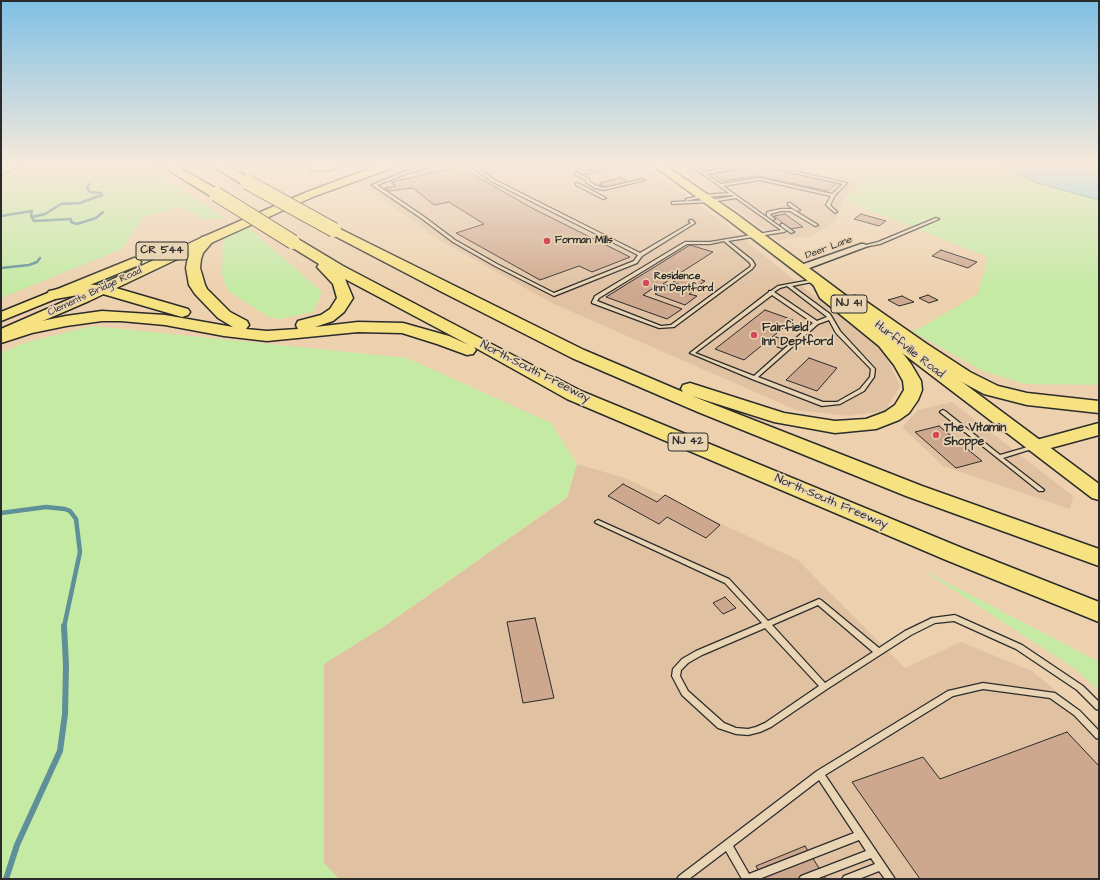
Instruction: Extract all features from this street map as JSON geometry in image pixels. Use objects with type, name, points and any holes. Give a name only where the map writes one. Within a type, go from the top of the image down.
[{"type":"highway","name":"North-South Freeway","points":[[237,207],[338,269],[511,360],[574,395],[954,554],[1099,612]]},
{"type":"highway","points":[[292,207],[447,289],[578,354],[705,408],[914,491],[1099,558]]},
{"type":"highway","points":[[206,240],[196,252],[194,259],[193,268],[197,285],[200,291],[224,315],[241,325]]},
{"type":"highway","points":[[55,294],[84,289],[104,289],[162,307],[216,321],[267,328],[298,326],[327,318],[341,306],[344,298],[340,282],[328,269],[293,242]]},
{"type":"highway","points":[[578,354],[634,369],[743,406],[795,421],[847,427],[869,425],[892,416],[906,404],[913,390],[912,381],[908,372],[885,342],[826,295],[818,282]]},
{"type":"highway","points":[[818,282],[842,292],[921,348],[964,376],[991,390],[1027,399],[1099,406]]},
{"type":"highway","points":[[1,338],[60,322],[102,316],[165,320],[224,331],[262,336],[358,327],[395,328],[408,330],[443,340],[574,395]]},
{"type":"highway","points":[[1036,446],[1099,429]]},
{"type":"main road","name":"Clements Bridge Road","points":[[1,317],[270,207]]},
{"type":"main road","name":"Clements Bridge Road","points":[[1,334],[104,289],[206,240],[281,207]]},
{"type":"main road","name":"Hurffville Road","points":[[719,207],[1099,494]]},
{"type":"street","name":"Deer Lane","points":[[801,268],[864,246]]},
{"type":"lane","points":[[408,207],[454,241],[554,295],[636,262],[640,255],[693,223],[691,221]]},
{"type":"lane","points":[[545,207],[640,255]]},
{"type":"lane","points":[[725,240],[751,261],[753,265],[672,326],[661,327],[594,302],[597,297],[686,243],[710,243],[725,240],[784,231],[751,207]]},
{"type":"lane","points":[[792,232],[769,216],[768,213],[781,210],[790,210],[817,224],[793,207]]},
{"type":"lane","points":[[830,207],[835,212]]},
{"type":"lane","points":[[864,246],[879,243],[937,219]]},
{"type":"lane","points":[[788,285],[830,318],[838,332],[873,369],[872,377],[862,390],[838,403],[822,404],[692,353],[779,287],[788,285],[818,282]]},
{"type":"lane","points":[[771,292],[816,323]]},
{"type":"lane","points":[[754,378],[816,323],[830,318]]},
{"type":"lane","points":[[943,412],[1040,490]]},
{"type":"lane","points":[[999,457],[1036,446]]},
{"type":"lane","points":[[598,522],[727,581],[824,687]]},
{"type":"lane","points":[[878,652],[819,602],[700,653],[685,661],[677,668],[676,676],[685,693],[721,726],[736,731],[748,732],[768,725],[908,633],[934,620],[955,618],[1019,647],[1080,688],[1099,707]]},
{"type":"lane","points":[[682,879],[820,774],[951,692],[983,686],[1052,695],[1077,713],[1099,736]]},
{"type":"lane","points":[[820,774],[890,879]]},
{"type":"lane","points":[[728,845],[747,879],[860,835]]},
{"type":"lane","points":[[804,879],[872,853]]},
{"type":"lane","points":[[847,879],[881,866]]},
{"type":"shaded area","points":[[393,207],[702,207],[884,352],[900,386],[885,411],[848,416],[796,410],[554,304],[439,240]]},
{"type":"shaded area","points":[[732,207],[841,207],[837,220],[812,236],[779,240]]},
{"type":"shaded area","points":[[952,402],[1073,496],[1070,509],[943,466],[902,427],[918,410]]},
{"type":"shaded area","points":[[577,464],[625,478],[798,560],[905,668],[961,642],[1032,671],[1099,726],[1099,879],[339,879],[324,863],[324,664],[386,625],[567,498]]},
{"type":"green space","points":[[1,207],[179,207],[143,217],[122,249],[1,298]]},
{"type":"green space","points":[[185,207],[209,207],[225,218],[203,220]]},
{"type":"green space","points":[[861,207],[1099,207],[1099,385],[1026,384],[983,371],[913,332],[978,294],[988,257]]},
{"type":"green space","points":[[247,226],[322,292],[313,312],[280,319],[269,317],[228,291],[222,275],[223,237]]},
{"type":"green space","points":[[185,245],[105,284],[87,285],[114,273]]},
{"type":"green space","points":[[93,326],[407,358],[551,423],[577,464],[567,497],[386,625],[324,664],[324,863],[339,879],[1,879],[1,353],[27,342]]},
{"type":"green space","points":[[921,569],[1099,662],[1099,691],[1074,668]]},
{"type":"building","points":[[457,207],[530,207],[630,257],[592,272],[579,266],[540,280],[456,233],[484,224]]},
{"type":"building","points":[[785,214],[803,227],[790,229],[774,216]]},
{"type":"building","points":[[861,214],[886,221],[879,226],[854,219]]},
{"type":"building","name":"Residence Inn Deptford","points":[[690,245],[713,252],[663,284],[671,287],[677,287],[680,285],[673,282],[684,274],[705,281],[689,294],[697,296],[685,305],[655,294],[662,289],[655,287],[643,295],[682,309],[667,319],[606,297]]},
{"type":"building","points":[[941,250],[977,262],[968,268],[932,256]]},
{"type":"building","points":[[928,295],[938,300],[929,303],[919,298]]},
{"type":"building","points":[[902,296],[914,302],[899,306],[888,300]]},
{"type":"building","name":"Fairfield Inn Deptford","points":[[765,310],[793,320],[744,360],[715,349]]},
{"type":"building","points":[[776,337],[790,342],[783,349],[768,344]]},
{"type":"building","points":[[809,358],[837,368],[817,391],[786,380]]},
{"type":"building","points":[[939,426],[982,461],[956,468],[915,432]]},
{"type":"building","points":[[623,484],[657,502],[665,495],[720,525],[706,538],[667,517],[659,524],[608,496]]},
{"type":"building","points":[[725,597],[736,608],[723,614],[713,603]]},
{"type":"building","points":[[535,618],[554,698],[523,703],[507,622]]},
{"type":"building","points":[[1067,732],[1099,766],[1099,879],[920,879],[852,782],[923,757],[940,779]]},
{"type":"building","points":[[805,846],[826,879],[763,879],[756,866]]},
{"type":"waterway","points":[[32,217],[45,214],[56,207]]},
{"type":"waterway","points":[[1,216],[32,211],[31,216],[34,221],[71,219],[71,222],[77,224],[96,218],[103,212]]},
{"type":"waterway","points":[[1,268],[29,265],[37,262],[40,258]]},
{"type":"waterway","points":[[1,513],[46,507],[65,509],[70,511],[76,519],[80,552],[64,627]]},
{"type":"waterway","points":[[6,879],[17,845],[60,751],[65,714],[66,665],[64,627]]},
{"type":"place","name":"Forman Mills","points":[[547,241]]},
{"type":"place","name":"Residence Inn Deptford","points":[[646,283]]},
{"type":"place","name":"Fairfield Inn Deptford","points":[[754,335]]},
{"type":"place","name":"The Vitamin Shoppe","points":[[936,435]]}]
